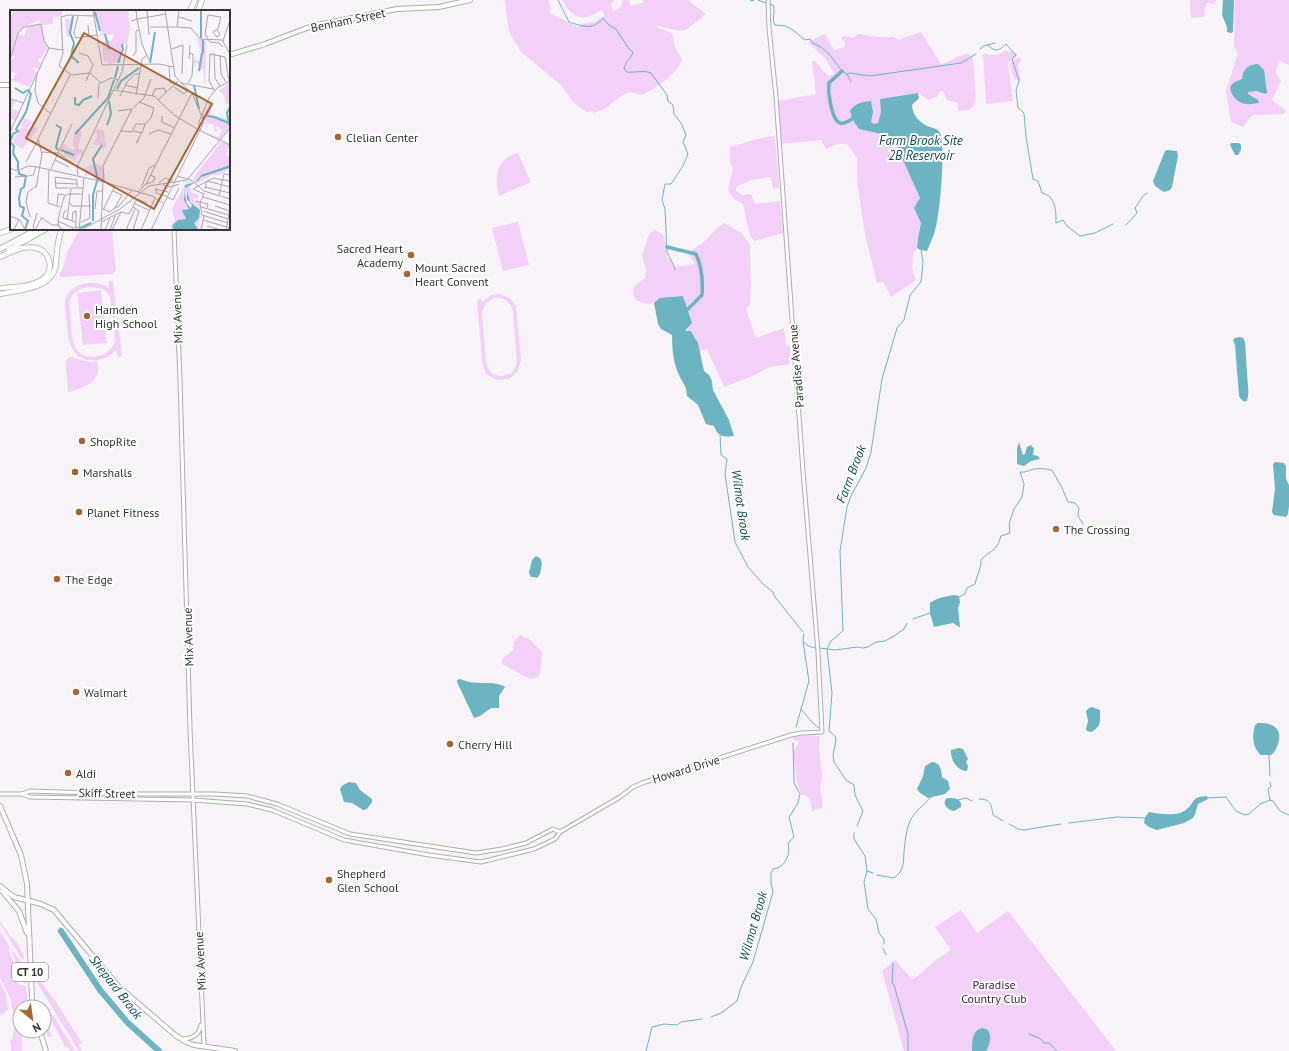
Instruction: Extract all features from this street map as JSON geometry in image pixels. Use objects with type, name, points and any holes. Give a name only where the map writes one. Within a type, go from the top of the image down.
[{"type":"highway","points":[[190,10],[195,0]]},
{"type":"highway","points":[[198,10],[202,0]]},
{"type":"highway","points":[[0,233],[10,230]]},
{"type":"highway","points":[[0,249],[35,230]]},
{"type":"highway","points":[[0,256],[44,230]]},
{"type":"highway","points":[[0,294],[33,287],[43,284],[49,280],[54,273],[56,266],[58,241],[62,230]]},
{"type":"highway","points":[[0,256],[17,249],[27,247],[36,248],[44,251],[50,266],[48,273],[43,279],[35,283],[0,288]]},
{"type":"main road","name":"Benham Street","points":[[230,55],[260,46],[312,26],[397,9],[444,6],[470,0]]},
{"type":"main road","name":"CT 10","points":[[0,806],[21,854],[27,884],[28,937],[32,999]]},
{"type":"main road","name":"CT 10","points":[[0,888],[19,911],[28,937]]},
{"type":"main road","points":[[0,888],[14,897],[41,904],[54,910],[118,986],[180,1039],[189,1044],[235,1051]]},
{"type":"main road","points":[[42,1039],[46,1051]]},
{"type":"street","name":"Paradise Avenue","points":[[768,0],[816,629],[822,732]]},
{"type":"street","name":"Mix Avenue","points":[[174,230],[193,800],[204,1046]]},
{"type":"street","name":"Howard Drive","points":[[247,804],[272,810],[339,838],[355,842],[429,855],[481,862],[534,849],[555,839],[560,832],[620,797],[633,787],[645,782],[791,735],[822,732]]},
{"type":"street","name":"Skiff Street","points":[[0,794],[22,794],[30,791],[247,796]]},
{"type":"street","name":"Skiff Street","points":[[22,794],[30,797],[193,800],[247,804]]},
{"type":"street","name":"Howard Drive","points":[[247,796],[270,801],[342,831],[358,836],[476,853],[502,849],[526,842],[553,829],[560,832]]},
{"type":"street","points":[[247,796],[247,804]]},
{"type":"street","points":[[310,826],[313,819]]},
{"type":"street","points":[[339,838],[342,831]]},
{"type":"street","points":[[180,1039],[196,1036],[201,1028],[203,1019]]},
{"type":"green space","points":[[505,0],[549,0],[551,10],[550,13],[579,28],[581,24],[595,22],[605,15],[601,10],[588,17],[578,17],[570,11],[562,0],[615,0],[610,4],[614,11],[621,7],[622,0],[629,0],[631,6],[643,3],[642,0],[688,0],[706,14],[686,30],[679,31],[655,25],[658,28],[672,33],[675,47],[682,59],[675,71],[666,80],[643,95],[630,92],[621,96],[606,108],[594,113],[592,111],[587,112],[574,103],[561,85],[521,52],[509,32]]},
{"type":"green space","points":[[1190,0],[1216,0],[1215,4],[1206,3],[1204,17],[1191,18]]},
{"type":"green space","points":[[1235,0],[1289,0],[1289,65],[1279,61],[1276,72],[1281,81],[1272,100],[1286,111],[1284,114],[1252,115],[1243,127],[1231,122],[1226,91],[1238,53],[1234,47]]},
{"type":"green space","points":[[921,32],[941,64],[962,55],[969,54],[973,59],[976,96],[975,103],[970,110],[958,111],[958,103],[947,100],[943,91],[939,92],[938,96],[929,100],[918,93],[880,99],[881,112],[878,123],[874,124],[871,122],[872,104],[851,117],[859,129],[886,135],[894,140],[920,198],[914,208],[921,223],[917,248],[913,254],[912,269],[916,280],[891,297],[883,281],[877,283],[865,235],[857,181],[857,158],[847,144],[837,144],[826,149],[821,140],[781,144],[778,101],[816,94],[812,62],[814,60],[828,76],[834,74],[826,59],[808,42],[825,34],[834,50],[845,47],[845,42],[842,40],[842,37],[845,36],[852,38],[859,34],[877,37],[894,37],[898,40]]},
{"type":"green space","points":[[1005,51],[1012,51],[1018,55],[1008,63],[1013,101],[986,104],[983,54],[999,55]]},
{"type":"green space","points":[[1019,57],[1021,59],[1018,65],[1021,79],[1019,81],[1015,80],[1009,64]]},
{"type":"green space","points":[[775,136],[779,188],[773,188],[771,177],[751,180],[736,187],[736,191],[742,195],[751,194],[755,204],[780,201],[783,233],[754,241],[750,236],[743,204],[734,199],[728,190],[733,168],[730,162],[730,147]]},
{"type":"green space","points":[[518,153],[531,182],[499,196],[496,182],[498,170],[505,159]]},
{"type":"green space","points":[[518,222],[529,265],[503,271],[492,228]]},
{"type":"green space","points":[[724,223],[742,233],[750,245],[750,305],[746,309],[756,338],[784,328],[786,346],[790,346],[790,364],[770,367],[724,387],[707,349],[700,351],[692,331],[684,332],[689,328],[660,298],[654,302],[646,304],[636,300],[633,289],[645,278],[646,270],[642,256],[649,234],[655,230],[663,234],[667,257],[671,260],[674,267],[695,264],[689,254]]},
{"type":"green space","points":[[79,230],[110,230],[112,232],[116,270],[113,274],[62,277],[59,275],[63,268],[67,252]]},
{"type":"green space","points":[[109,281],[113,281],[122,356],[118,357],[116,350],[108,357],[102,359],[91,360],[82,358],[76,354],[69,340],[65,305],[66,298],[75,287],[81,284],[96,283],[109,288]],"holes":[[[90,287],[103,289],[110,296],[115,339],[113,345],[104,354],[91,357],[79,352],[75,347],[69,304],[76,291]]]},
{"type":"green space","points":[[101,290],[107,343],[83,345],[77,293]]},
{"type":"green space","points":[[500,294],[511,299],[516,306],[521,360],[518,371],[509,379],[497,380],[486,374],[482,362],[477,300],[481,299],[482,302],[491,295]],"holes":[[[494,298],[504,299],[511,305],[513,312],[517,363],[512,373],[502,376],[494,374],[486,362],[482,312],[486,303]]]},
{"type":"green space","points":[[70,357],[90,362],[97,361],[98,368],[95,379],[90,383],[79,389],[68,392],[66,366],[67,359]]},
{"type":"green space","points":[[520,635],[528,638],[542,652],[540,675],[536,678],[530,679],[502,664],[502,659],[513,650],[514,642]]},
{"type":"green space","points":[[808,735],[820,736],[819,748],[822,776],[820,790],[823,808],[811,811],[810,800],[807,796],[801,794],[796,779],[794,750],[799,741],[794,740],[793,737]]},
{"type":"green space","name":"Paradise Country Club","points":[[961,910],[977,933],[1008,911],[1116,1051],[904,1051],[882,971],[895,960],[913,980],[936,960],[951,950],[935,927]]},
{"type":"green space","points":[[0,921],[11,937],[17,942],[24,956],[23,961],[0,924]]},
{"type":"green space","points":[[0,931],[9,946],[9,951],[16,968],[16,981],[20,985],[26,986],[27,999],[12,999],[12,1006],[11,1000],[0,978]]},
{"type":"green space","points":[[12,949],[26,970],[26,984],[20,979]]},
{"type":"green space","points":[[37,977],[56,1002],[82,1043],[79,1045],[82,1051],[79,1051],[52,1007],[52,999],[47,999],[34,978]]},
{"type":"green space","points":[[0,982],[6,994],[8,1009],[2,1015],[0,1014]]},
{"type":"green space","points":[[52,1015],[75,1051],[70,1051],[67,1046],[65,1047],[52,1022]]},
{"type":"green space","points":[[22,1039],[22,1051],[11,1051],[11,1045],[9,1042],[12,1040]]},
{"type":"water","points":[[1223,0],[1234,0],[1233,32],[1231,33],[1227,32],[1227,27],[1222,15]]},
{"type":"water","points":[[1258,64],[1264,70],[1267,93],[1265,94],[1256,91],[1248,92],[1248,94],[1258,100],[1259,103],[1243,104],[1237,100],[1231,92],[1231,86],[1242,79],[1246,68],[1251,65]]},
{"type":"water","name":"Farm Brook Site 2B Reservoir","points":[[918,93],[919,98],[912,105],[913,112],[921,122],[939,131],[942,140],[942,181],[937,223],[927,251],[917,248],[921,223],[914,208],[920,198],[894,140],[886,135],[859,129],[852,119],[850,111],[859,103],[871,101],[873,112],[871,122],[874,124],[878,123],[881,112],[880,99]]},
{"type":"water","points":[[1231,143],[1239,143],[1241,145],[1241,150],[1238,155],[1235,155],[1230,145]]},
{"type":"water","points":[[1165,151],[1177,151],[1178,156],[1172,187],[1170,190],[1164,192],[1155,186],[1153,181]]},
{"type":"water","points":[[683,296],[692,323],[685,331],[691,331],[698,343],[704,371],[709,375],[712,381],[713,390],[729,420],[734,436],[721,436],[714,426],[706,424],[698,405],[687,396],[685,386],[675,364],[672,335],[661,329],[658,324],[654,303],[660,298]]},
{"type":"water","points":[[1240,337],[1243,338],[1245,342],[1248,390],[1247,401],[1242,400],[1239,396],[1235,345],[1233,340]]},
{"type":"water","points":[[1019,442],[1023,455],[1025,454],[1027,447],[1031,445],[1034,449],[1033,455],[1038,456],[1040,459],[1031,461],[1024,466],[1017,464],[1017,449]]},
{"type":"water","points":[[1275,462],[1284,463],[1286,466],[1286,479],[1289,485],[1289,506],[1286,517],[1274,515],[1272,512],[1275,489],[1273,464]]},
{"type":"water","points":[[536,556],[540,558],[542,563],[540,574],[537,578],[531,577],[529,573],[532,560]]},
{"type":"water","points":[[955,595],[959,596],[960,602],[958,608],[960,627],[953,623],[934,627],[930,613],[930,603]]},
{"type":"water","points":[[460,679],[471,682],[493,683],[504,686],[505,687],[499,696],[499,708],[491,708],[480,716],[474,718],[457,682],[457,680]]},
{"type":"water","points":[[1092,707],[1100,710],[1100,720],[1097,728],[1091,732],[1087,731],[1086,729],[1088,721],[1086,711]]},
{"type":"water","points":[[1258,723],[1272,725],[1278,730],[1278,744],[1271,755],[1261,755],[1254,745],[1253,733],[1255,725]]},
{"type":"water","points":[[959,748],[963,749],[968,759],[966,762],[968,766],[967,771],[957,767],[953,761],[951,750]]},
{"type":"water","points":[[932,762],[939,765],[942,777],[948,781],[950,789],[945,794],[928,798],[917,789],[923,776],[925,766]]},
{"type":"water","points":[[349,782],[356,783],[360,790],[372,799],[372,802],[367,809],[363,810],[352,803],[344,802],[340,789],[343,785]]},
{"type":"water","points":[[1207,796],[1208,799],[1198,804],[1193,818],[1184,823],[1157,830],[1144,823],[1149,812],[1158,814],[1174,814],[1183,812],[1196,798]]},
{"type":"water","points":[[947,798],[955,798],[959,800],[961,807],[954,811],[950,809],[945,804],[945,800]]},
{"type":"water","points":[[983,1028],[988,1030],[990,1035],[990,1040],[986,1051],[972,1051],[973,1036],[979,1029]]},
{"type":"waterway","name":"Wilmot Brook","points":[[558,0],[569,22],[588,27],[599,23],[603,18],[609,25],[616,29],[629,49],[633,52],[624,69],[627,72],[651,73],[667,95],[668,101],[673,105],[674,114],[681,123],[686,135],[683,142],[688,154],[683,166],[671,184],[665,184],[662,200],[665,209],[667,252],[675,270]]},
{"type":"waterway","points":[[750,0],[754,0]]},
{"type":"waterway","points":[[758,0],[766,3]]},
{"type":"waterway","name":"Farm Brook","points":[[770,4],[773,5],[774,8],[773,20],[775,25],[785,26],[793,30],[805,40],[810,39],[813,43],[821,47],[829,54],[842,71],[847,74],[851,82]]},
{"type":"waterway","points":[[980,49],[984,46],[995,43]]},
{"type":"waterway","points":[[988,45],[997,50],[1006,44],[1016,55],[1012,59],[1019,81],[1016,90],[1018,108],[1024,113],[1026,137],[1033,179],[1038,181],[1042,193],[1050,197],[1053,201],[1056,223],[1063,220],[1067,226],[1080,236],[1095,233],[1113,224]]},
{"type":"waterway","points":[[847,74],[850,73],[870,76],[961,63],[976,54]]},
{"type":"waterway","points":[[842,71],[829,83],[832,111],[834,117],[840,123],[845,123],[852,119]]},
{"type":"waterway","points":[[1126,225],[1137,213],[1135,208],[1143,196],[1147,193]]},
{"type":"waterway","points":[[667,247],[696,254],[700,264],[702,295],[688,309],[685,310]]},
{"type":"waterway","name":"Farm Brook","points":[[857,826],[863,811],[855,795],[854,785],[846,780],[834,762],[833,755],[836,740],[835,736],[829,731],[832,693],[827,649],[831,641],[843,631],[840,551],[847,507],[851,496],[866,468],[871,452],[882,379],[897,328],[904,320],[910,295],[921,282],[923,262],[921,250]]},
{"type":"waterway","name":"Wilmot Brook","points":[[720,435],[721,455],[727,459],[725,474],[735,542],[748,567],[763,584],[773,592],[775,597],[803,632]]},
{"type":"waterway","points":[[959,597],[965,594],[967,588],[975,584],[980,569],[981,560],[995,548],[1001,536],[1010,533],[1009,524],[1014,509],[1022,497],[1024,484],[1020,472],[1026,472],[1032,469],[1052,470],[1068,502],[1075,503],[1079,508],[1078,516],[1083,524]]},
{"type":"waterway","points":[[913,619],[930,613]]},
{"type":"waterway","points":[[820,648],[835,650],[868,647],[876,642],[885,641],[894,636],[904,629],[907,623]]},
{"type":"waterway","name":"Wilmot Brook","points":[[796,727],[809,681],[803,642],[804,634]]},
{"type":"waterway","points":[[804,642],[808,646],[815,648]]},
{"type":"waterway","points":[[801,709],[819,728]]},
{"type":"waterway","name":"Wilmot Brook","points":[[711,1017],[721,1013],[737,1001],[741,987],[753,962],[773,892],[771,873],[773,869],[781,866],[786,860],[789,852],[788,843],[794,837],[789,817],[798,803],[800,794],[794,783],[793,743]]},
{"type":"waterway","points":[[1269,755],[1270,776]]},
{"type":"waterway","points":[[1270,782],[1271,786],[1268,789],[1270,800]]},
{"type":"waterway","points":[[877,875],[894,878],[900,872],[903,866],[906,836],[910,821],[917,811],[931,797]]},
{"type":"waterway","points":[[1207,798],[1226,797],[1236,811],[1245,815],[1249,814],[1260,804],[1270,800],[1273,801],[1280,811],[1289,815]]},
{"type":"waterway","points":[[958,800],[966,798],[972,801]]},
{"type":"waterway","points":[[979,799],[989,801],[993,815],[1003,821]]},
{"type":"waterway","points":[[1069,823],[1117,817],[1146,818]]},
{"type":"waterway","points":[[1009,824],[1018,829],[1024,830],[1061,824]]},
{"type":"waterway","points":[[854,833],[854,839],[865,856],[867,871],[864,882],[868,909],[876,919],[879,933],[884,939],[884,944]]},
{"type":"waterway","name":"Farm Brook","points":[[867,871],[873,873]]},
{"type":"waterway","name":"Shepard Brook","points":[[61,931],[100,990],[127,1022],[159,1051]]},
{"type":"waterway","points":[[883,948],[886,955]]},
{"type":"waterway","points":[[893,963],[892,983],[894,985],[908,1034],[908,1051]]},
{"type":"waterway","name":"Wilmot Brook","points":[[646,1051],[652,1027],[664,1024],[677,1025],[681,1022],[702,1019]]},
{"type":"waterway","points":[[1029,1034],[1041,1039],[1044,1043],[1049,1043],[1057,1051]]},
{"type":"place","name":"Clelian Center","points":[[338,137]]},
{"type":"place","name":"Sacred Heart Academy","points":[[411,255]]},
{"type":"place","name":"Mount Sacred Heart Convent","points":[[407,274]]},
{"type":"place","name":"Hamden High School","points":[[87,316]]},
{"type":"place","name":"ShopRite","points":[[82,441]]},
{"type":"place","name":"Marshalls","points":[[75,472]]},
{"type":"place","name":"Planet Fitness","points":[[79,512]]},
{"type":"place","name":"The Crossing","points":[[1056,529]]},
{"type":"place","name":"The Edge","points":[[57,579]]},
{"type":"place","name":"Walmart","points":[[76,692]]},
{"type":"place","name":"Cherry Hill","points":[[450,744]]},
{"type":"place","name":"Aldi","points":[[68,773]]},
{"type":"place","name":"Shepherd Glen School","points":[[329,880]]}]
